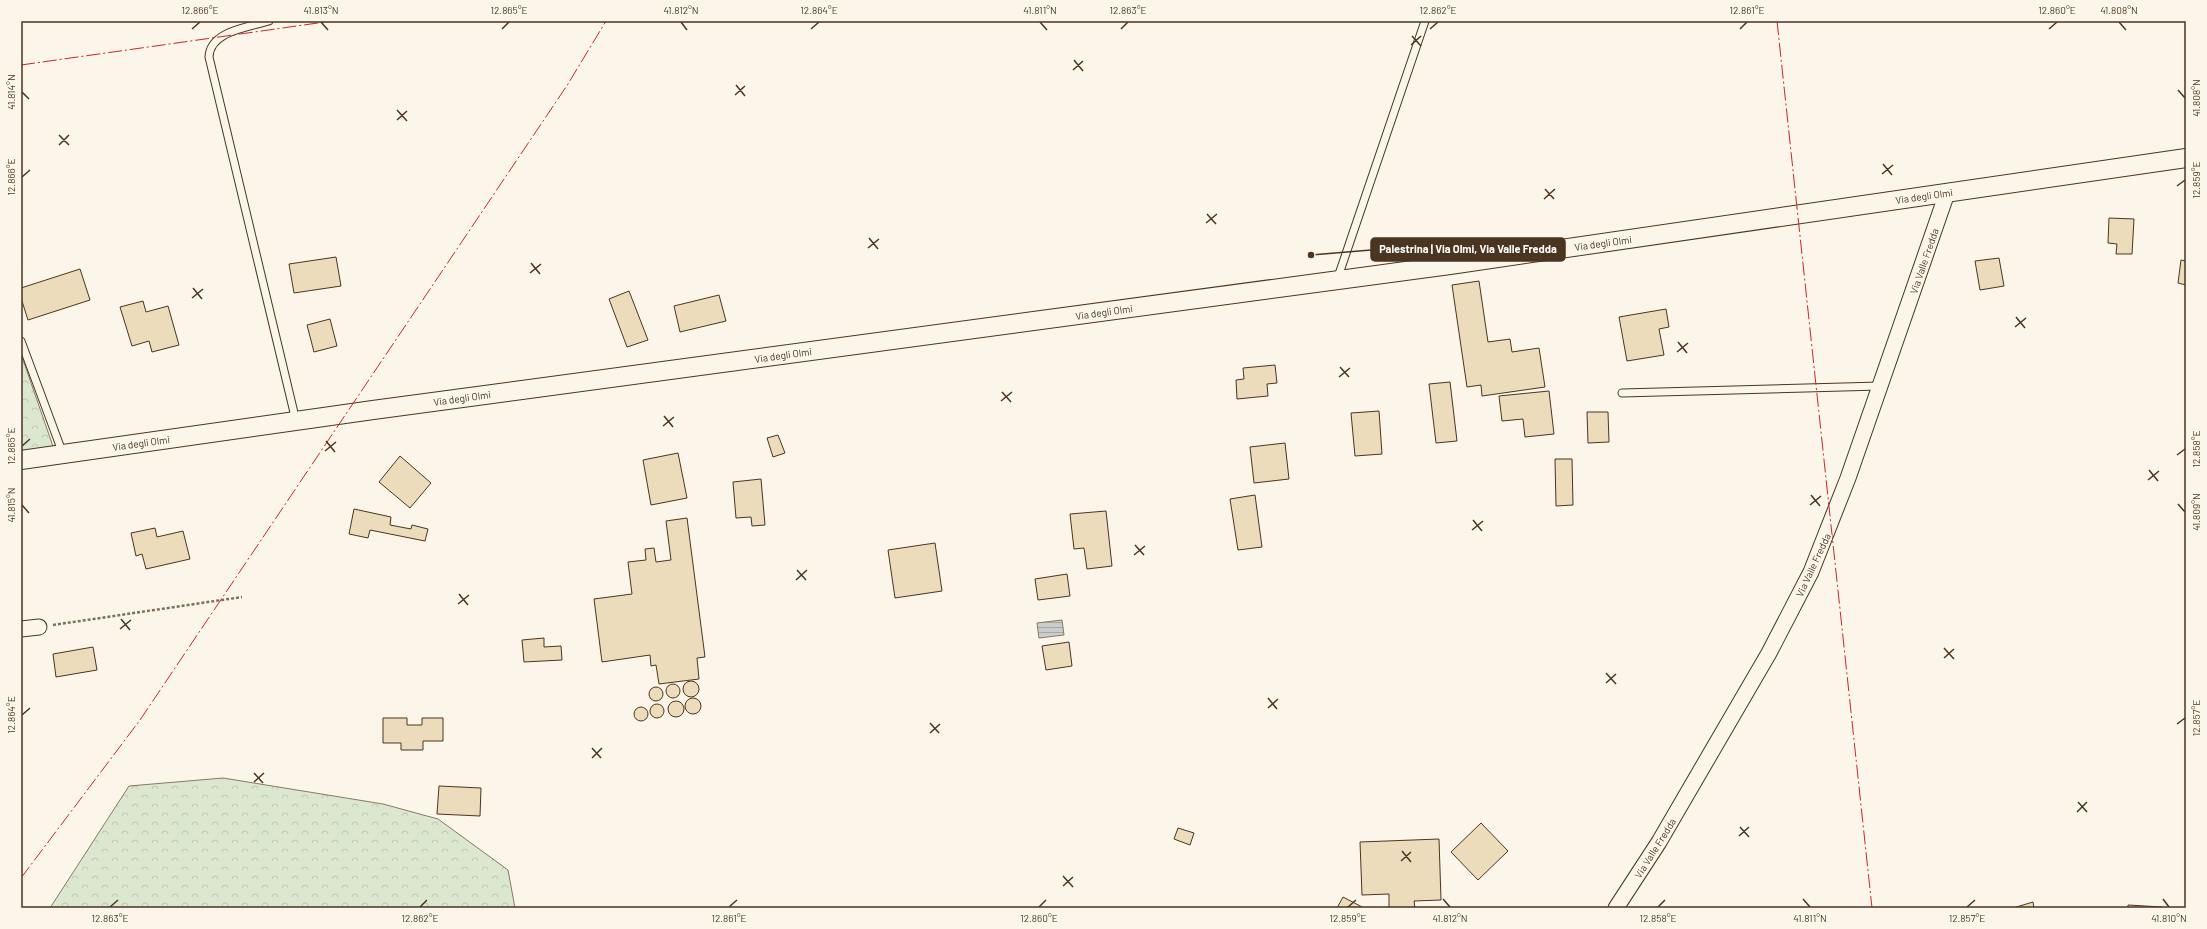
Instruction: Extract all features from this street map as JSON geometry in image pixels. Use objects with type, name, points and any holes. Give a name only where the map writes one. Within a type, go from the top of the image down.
[{"type":"street","name":"Via degli Olmi","points":[[21,460],[296,421],[1337,280],[2186,158]]},
{"type":"street","name":"Via Valle Fredda","points":[[1616,908],[1659,842],[1791,611],[1827,533],[1947,193]]},
{"type":"street","points":[[21,629],[38,627]]},
{"type":"lane","points":[[269,21],[222,36],[213,43],[209,56],[296,421]]},
{"type":"lane","points":[[1337,280],[1425,21]]},
{"type":"lane","points":[[21,341],[63,454]]},
{"type":"lane","points":[[1622,393],[1880,386]]},
{"type":"path","points":[[38,627],[242,597]]},
{"type":"green space","points":[[21,354],[56,455],[21,460]]},
{"type":"green space","points":[[223,778],[383,804],[438,819],[508,870],[515,908],[50,908],[129,786]]},
{"type":"shaded area","points":[[1062,620],[1064,635],[1039,638],[1037,623]]},
{"type":"building","points":[[2109,218],[2134,219],[2132,254],[2116,254],[2117,244],[2108,243]]},
{"type":"building","points":[[336,257],[341,286],[294,293],[289,264]]},
{"type":"building","points":[[1999,258],[2004,286],[1980,290],[1975,261]]},
{"type":"building","points":[[2181,260],[2186,261],[2186,285],[2178,283]]},
{"type":"building","points":[[80,269],[90,300],[28,320],[21,298],[21,288]]},
{"type":"building","points":[[1479,281],[1488,342],[1510,339],[1512,352],[1539,348],[1545,387],[1482,396],[1481,385],[1467,387],[1452,285]]},
{"type":"building","points":[[629,291],[648,340],[627,347],[609,299]]},
{"type":"building","points":[[719,295],[726,321],[680,332],[674,306]]},
{"type":"building","points":[[143,301],[146,312],[168,306],[179,345],[152,352],[149,341],[132,346],[120,307]]},
{"type":"building","points":[[1666,309],[1669,327],[1659,329],[1664,355],[1627,361],[1619,317]]},
{"type":"building","points":[[330,319],[337,346],[314,352],[307,325]]},
{"type":"building","points":[[1275,365],[1277,383],[1267,384],[1268,396],[1237,399],[1236,380],[1244,379],[1243,368]]},
{"type":"building","points":[[1450,382],[1457,441],[1436,443],[1429,384]]},
{"type":"building","points":[[1549,391],[1554,434],[1525,437],[1523,419],[1502,421],[1499,396]]},
{"type":"building","points":[[1379,411],[1382,454],[1355,456],[1351,413]]},
{"type":"building","points":[[1587,412],[1608,412],[1609,442],[1588,443]]},
{"type":"building","points":[[778,435],[785,453],[773,457],[767,438]]},
{"type":"building","points":[[1285,443],[1289,479],[1254,483],[1250,447]]},
{"type":"building","points":[[678,453],[687,498],[651,505],[643,460]]},
{"type":"building","points":[[400,456],[431,483],[410,508],[379,482]]},
{"type":"building","points":[[1555,459],[1572,459],[1573,505],[1556,506]]},
{"type":"building","points":[[761,479],[765,525],[752,526],[751,517],[736,518],[733,482]]},
{"type":"building","points":[[1255,495],[1262,547],[1238,550],[1230,499]]},
{"type":"building","points":[[354,509],[391,517],[390,525],[411,529],[412,525],[428,529],[425,541],[370,530],[368,538],[349,534]]},
{"type":"building","points":[[1106,511],[1112,566],[1087,569],[1084,548],[1074,549],[1070,514]]},
{"type":"building","points":[[687,518],[705,657],[697,658],[699,679],[659,684],[656,665],[651,666],[650,655],[602,662],[594,599],[632,594],[628,562],[646,560],[645,549],[654,548],[656,562],[671,560],[666,521]]},
{"type":"building","points":[[155,528],[157,537],[183,531],[190,559],[146,569],[142,554],[136,556],[131,533]]},
{"type":"building","points":[[935,543],[942,591],[895,598],[888,550]]},
{"type":"building","points":[[1067,574],[1070,596],[1038,600],[1035,579]]},
{"type":"building","points":[[544,638],[544,647],[561,646],[562,660],[524,662],[522,640]]},
{"type":"building","points":[[1069,642],[1072,666],[1046,670],[1042,646]]},
{"type":"building","points":[[93,647],[97,670],[56,677],[53,654]]},
{"type":"building","points":[[688,681],[694,681],[699,686],[697,695],[694,697],[688,697],[683,692],[683,686]]},
{"type":"building","points":[[670,684],[676,684],[680,688],[680,694],[676,698],[670,698],[666,694],[666,688]]},
{"type":"building","points":[[653,687],[659,687],[663,691],[663,697],[659,701],[653,701],[649,697],[649,691]]},
{"type":"building","points":[[693,698],[699,700],[701,706],[699,712],[693,714],[687,712],[685,706],[687,700]]},
{"type":"building","points":[[676,701],[683,706],[684,709],[679,716],[676,717],[669,712],[668,709],[673,702]]},
{"type":"building","points":[[654,704],[660,704],[664,708],[664,714],[660,718],[654,718],[650,714],[650,708]]},
{"type":"building","points":[[641,707],[646,709],[648,714],[646,719],[641,721],[636,719],[634,714],[636,709]]},
{"type":"building","points":[[383,718],[407,718],[407,725],[422,725],[422,718],[443,718],[443,741],[423,741],[423,750],[401,750],[401,743],[383,743]]},
{"type":"building","points":[[439,786],[481,788],[480,816],[437,814]]},
{"type":"building","points":[[1481,823],[1508,851],[1478,880],[1451,852]]},
{"type":"building","points":[[1178,828],[1194,833],[1190,845],[1174,839]]},
{"type":"building","points":[[1439,839],[1441,900],[1414,901],[1415,908],[1389,908],[1389,894],[1362,895],[1360,842]]},
{"type":"building","points":[[1343,897],[1364,908],[1337,908]]},
{"type":"building","points":[[2033,902],[2034,908],[2013,908]]},
{"type":"building","points":[[2128,905],[2162,907],[2162,908],[2128,908]]},
{"type":"power","points":[[21,65],[332,21]]},
{"type":"power","points":[[21,878],[140,720],[568,84],[606,21]]},
{"type":"power","points":[[1777,21],[1872,908]]},
{"type":"place","name":"Palestrina | Via Olmi, Via Valle Fredda","points":[[1311,255]]}]
